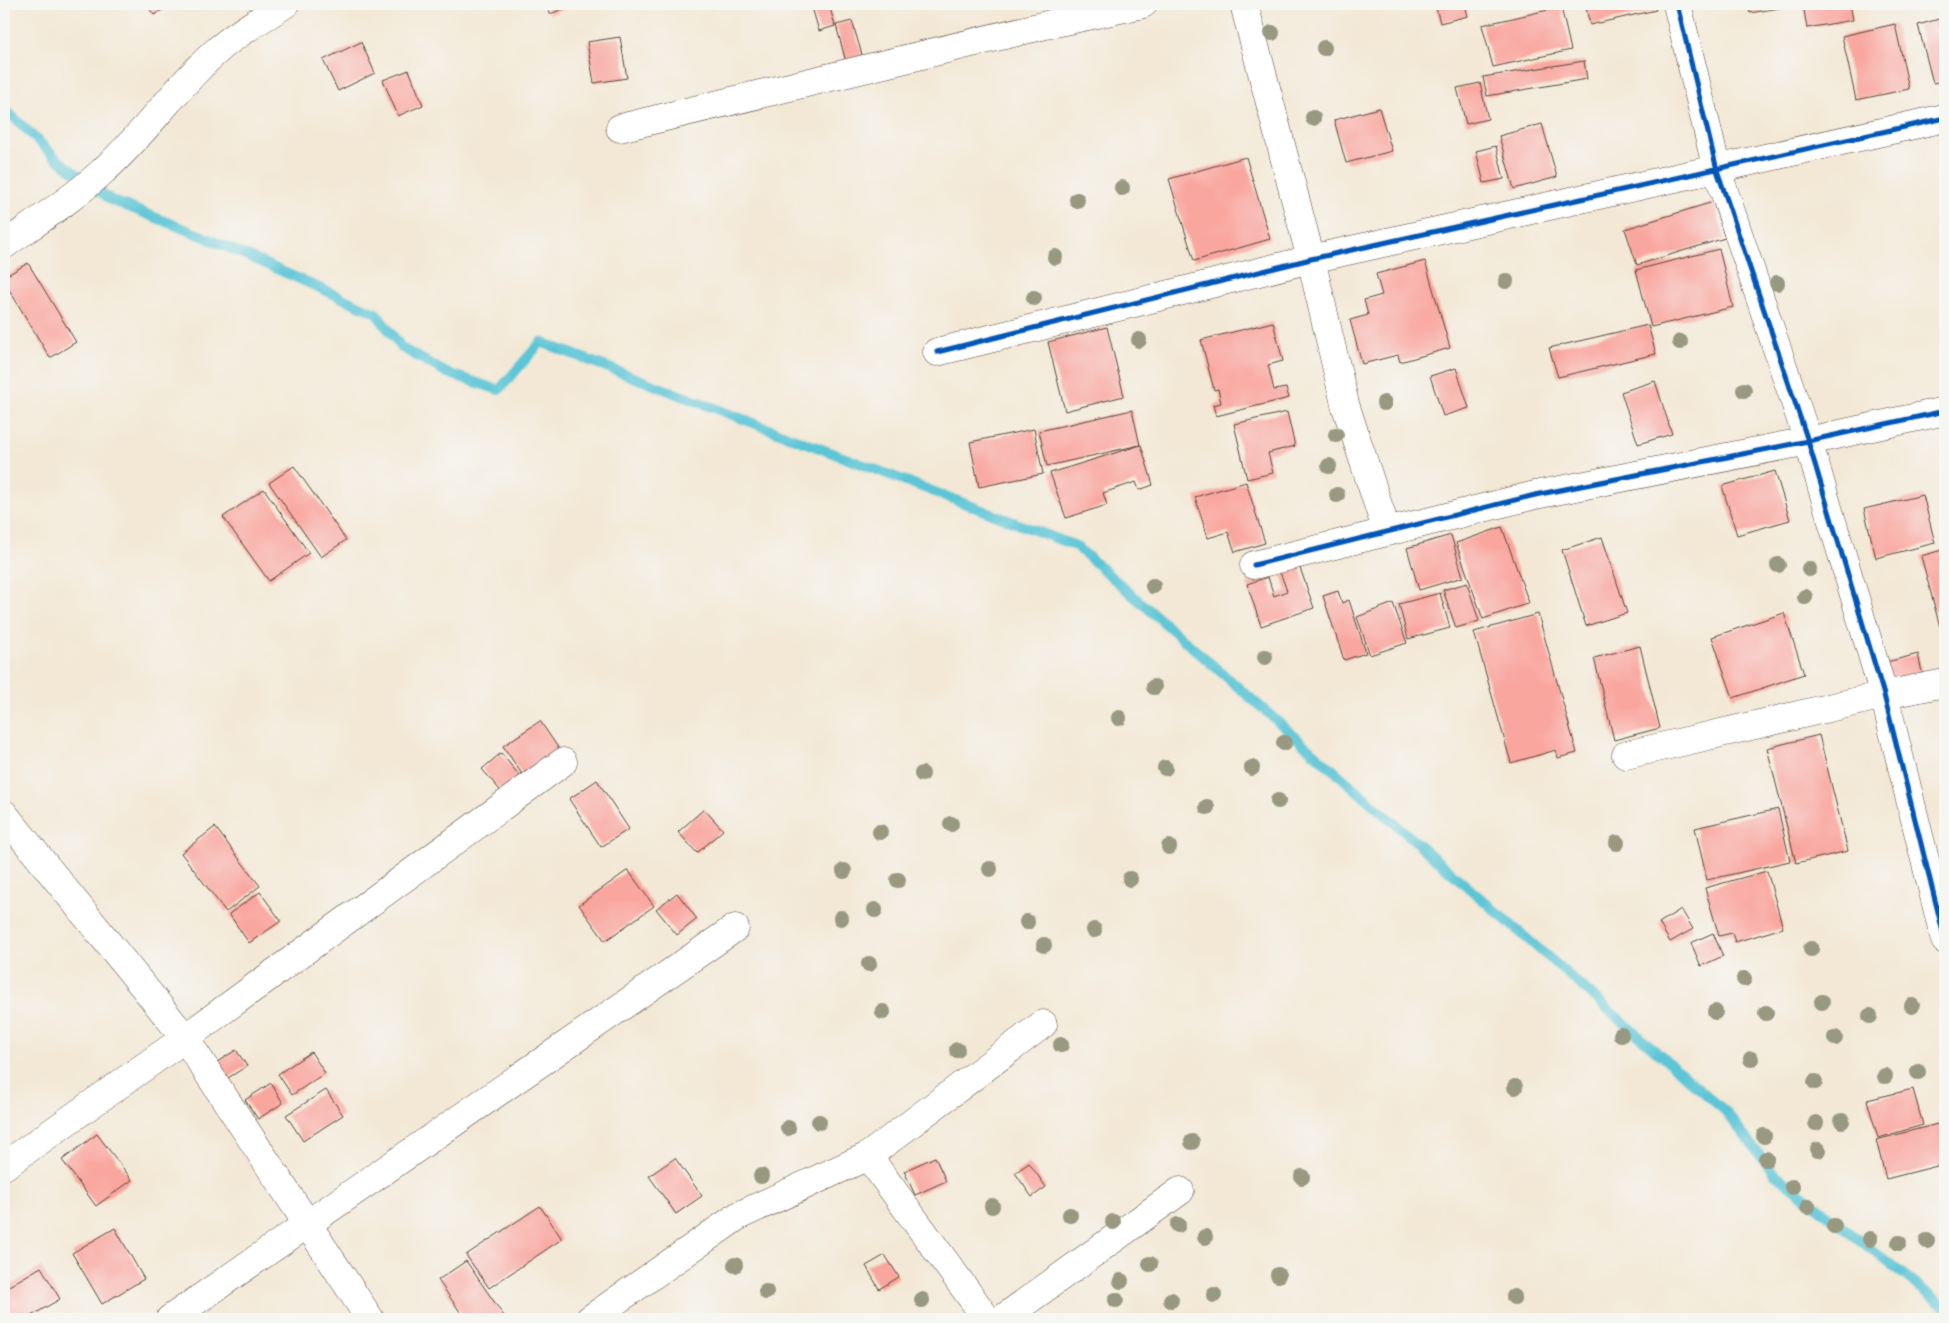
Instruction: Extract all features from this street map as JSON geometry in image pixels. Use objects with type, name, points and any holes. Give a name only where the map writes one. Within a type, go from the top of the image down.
[{"type":"street","points":[[4,245],[74,195],[104,170],[156,116],[187,80],[220,48],[285,4]]},
{"type":"street","points":[[620,128],[1050,24],[1143,4]]},
{"type":"street","points":[[1244,4],[1311,259],[1345,404],[1387,532]]},
{"type":"street","points":[[1677,4],[1716,170],[1808,441],[1884,695],[1945,940]]},
{"type":"street","points":[[936,352],[1311,259],[1945,118]]},
{"type":"street","points":[[1254,565],[1535,495],[1808,441],[1945,411]]},
{"type":"street","points":[[1626,755],[1884,695],[1945,683]]},
{"type":"street","points":[[4,1166],[185,1038],[563,762]]},
{"type":"street","points":[[4,814],[185,1038],[370,1319]]},
{"type":"street","points":[[170,1319],[735,928]]},
{"type":"street","points":[[590,1319],[738,1216],[868,1156],[1043,1024]]},
{"type":"street","points":[[868,1156],[987,1319]]},
{"type":"street","points":[[1002,1319],[1180,1192]]},
{"type":"building","points":[[146,4],[171,4],[154,15]]},
{"type":"building","points":[[546,4],[576,4],[550,14]]},
{"type":"building","points":[[811,4],[829,4],[835,26],[819,31]]},
{"type":"building","points":[[1435,4],[1465,4],[1468,16],[1440,23]]},
{"type":"building","points":[[1585,4],[1654,4],[1656,10],[1590,25]]},
{"type":"building","points":[[1748,4],[1791,4],[1791,6],[1750,13]]},
{"type":"building","points":[[1803,4],[1850,4],[1853,20],[1807,28]]},
{"type":"building","points":[[1561,7],[1571,50],[1493,67],[1482,25]]},
{"type":"building","points":[[1939,19],[1945,43],[1945,81],[1933,83],[1918,25]]},
{"type":"building","points":[[852,21],[863,58],[846,62],[836,25]]},
{"type":"building","points":[[1895,24],[1909,89],[1856,100],[1842,36]]},
{"type":"building","points":[[620,37],[627,78],[594,83],[587,42]]},
{"type":"building","points":[[361,42],[375,73],[338,91],[323,60]]},
{"type":"building","points":[[1584,61],[1587,79],[1487,96],[1483,77]]},
{"type":"building","points":[[409,70],[423,105],[398,116],[383,80]]},
{"type":"building","points":[[1480,83],[1488,119],[1466,124],[1457,88]]},
{"type":"building","points":[[1379,108],[1392,151],[1346,163],[1334,120]]},
{"type":"building","points":[[1542,124],[1557,177],[1514,189],[1499,136]]},
{"type":"building","points":[[1496,146],[1504,179],[1484,183],[1476,151]]},
{"type":"building","points":[[1246,157],[1270,239],[1194,261],[1169,179]]},
{"type":"building","points":[[1713,202],[1725,238],[1637,265],[1625,229]]},
{"type":"building","points":[[1719,249],[1733,307],[1651,327],[1636,270]]},
{"type":"building","points":[[1425,261],[1450,348],[1400,362],[1398,355],[1362,364],[1350,320],[1368,315],[1364,300],[1382,295],[1376,274]]},
{"type":"building","points":[[28,263],[76,342],[50,358],[4,281],[4,277]]},
{"type":"building","points":[[1273,322],[1283,361],[1268,365],[1274,390],[1286,388],[1289,398],[1216,416],[1213,405],[1221,403],[1218,389],[1214,390],[1201,340]]},
{"type":"building","points":[[1648,325],[1656,354],[1558,377],[1549,348]]},
{"type":"building","points":[[1107,327],[1124,396],[1065,411],[1048,342]]},
{"type":"building","points":[[1456,368],[1469,408],[1443,416],[1430,376]]},
{"type":"building","points":[[1655,381],[1672,434],[1638,444],[1621,392]]},
{"type":"building","points":[[1132,410],[1140,445],[1047,466],[1039,431]]},
{"type":"building","points":[[1287,412],[1295,446],[1268,453],[1273,473],[1247,479],[1234,424]]},
{"type":"building","points":[[1034,429],[1043,474],[979,487],[970,442]]},
{"type":"building","points":[[1141,445],[1153,485],[1139,490],[1136,482],[1103,493],[1107,505],[1066,518],[1050,473]]},
{"type":"building","points":[[294,466],[346,540],[321,557],[269,483]]},
{"type":"building","points":[[1775,471],[1790,520],[1737,535],[1722,486]]},
{"type":"building","points":[[1246,482],[1265,543],[1235,552],[1228,532],[1208,538],[1195,497]]},
{"type":"building","points":[[264,489],[309,553],[269,581],[223,517]]},
{"type":"building","points":[[1923,495],[1935,543],[1876,558],[1864,509]]},
{"type":"building","points":[[1502,527],[1529,603],[1483,619],[1456,543]]},
{"type":"building","points":[[1451,535],[1463,577],[1419,590],[1407,548]]},
{"type":"building","points":[[1602,537],[1627,613],[1586,626],[1562,550]]},
{"type":"building","points":[[1942,550],[1945,562],[1945,626],[1940,627],[1921,556]]},
{"type":"building","points":[[1299,565],[1314,608],[1261,626],[1247,584],[1268,577],[1274,596],[1287,591],[1280,572]]},
{"type":"building","points":[[1467,583],[1479,621],[1456,628],[1443,590]]},
{"type":"building","points":[[1338,591],[1342,603],[1349,600],[1366,653],[1344,660],[1323,596]]},
{"type":"building","points":[[1440,593],[1450,628],[1408,639],[1399,604]]},
{"type":"building","points":[[1393,603],[1407,643],[1370,655],[1357,617]]},
{"type":"building","points":[[1784,613],[1804,674],[1733,698],[1712,637]]},
{"type":"building","points":[[1538,614],[1577,753],[1558,758],[1556,750],[1511,763],[1474,632]]},
{"type":"building","points":[[1640,646],[1660,728],[1614,740],[1594,658]]},
{"type":"building","points":[[1918,654],[1923,677],[1885,687],[1879,664]]},
{"type":"building","points":[[540,721],[559,749],[522,774],[503,746]]},
{"type":"building","points":[[1819,735],[1848,851],[1796,863],[1767,748]]},
{"type":"building","points":[[501,753],[523,780],[504,795],[482,769]]},
{"type":"building","points":[[597,780],[629,829],[601,847],[569,799]]},
{"type":"building","points":[[704,809],[723,830],[697,853],[678,832]]},
{"type":"building","points":[[1778,809],[1790,861],[1707,880],[1695,828]]},
{"type":"building","points":[[215,827],[260,886],[226,912],[181,853]]},
{"type":"building","points":[[628,870],[654,906],[605,941],[579,905]]},
{"type":"building","points":[[1767,871],[1783,928],[1735,942],[1732,933],[1719,936],[1705,888]]},
{"type":"building","points":[[260,892],[281,921],[249,943],[229,914]]},
{"type":"building","points":[[677,893],[697,919],[677,935],[656,909]]},
{"type":"building","points":[[1681,909],[1693,929],[1670,942],[1659,923]]},
{"type":"building","points":[[1713,933],[1723,956],[1701,966],[1691,943]]},
{"type":"building","points":[[236,1050],[247,1066],[228,1078],[217,1062]]},
{"type":"building","points":[[311,1052],[325,1073],[292,1095],[278,1074]]},
{"type":"building","points":[[271,1083],[283,1103],[258,1119],[245,1100]]},
{"type":"building","points":[[1913,1089],[1923,1125],[1878,1138],[1867,1100]]},
{"type":"building","points":[[326,1090],[343,1115],[303,1141],[286,1115]]},
{"type":"building","points":[[1945,1122],[1945,1164],[1886,1179],[1876,1140]]},
{"type":"building","points":[[97,1134],[132,1180],[96,1206],[62,1160]]},
{"type":"building","points":[[935,1157],[946,1181],[915,1195],[904,1171]]},
{"type":"building","points":[[675,1158],[702,1196],[676,1214],[649,1176]]},
{"type":"building","points":[[1029,1163],[1046,1187],[1032,1197],[1015,1173]]},
{"type":"building","points":[[540,1206],[562,1239],[489,1288],[466,1255]]},
{"type":"building","points":[[115,1228],[144,1279],[102,1304],[72,1253]]},
{"type":"building","points":[[885,1255],[899,1277],[879,1289],[866,1266]]},
{"type":"building","points":[[466,1261],[506,1319],[465,1319],[438,1280]]},
{"type":"building","points":[[41,1267],[60,1299],[26,1319],[4,1319],[4,1289]]},
{"type":"waterway","points":[[4,108],[56,158],[111,200],[202,236],[376,313],[402,348],[447,373],[499,390],[541,342],[1076,546],[1725,1111],[1774,1173],[1945,1307]]},
{"type":"cycle path","points":[[1677,4],[1717,170],[1808,441],[1884,695],[1945,940]]},
{"type":"cycle path","points":[[937,352],[1311,259],[1945,118]]},
{"type":"cycle path","points":[[1254,565],[1535,495],[1808,441],[1945,411]]}]
